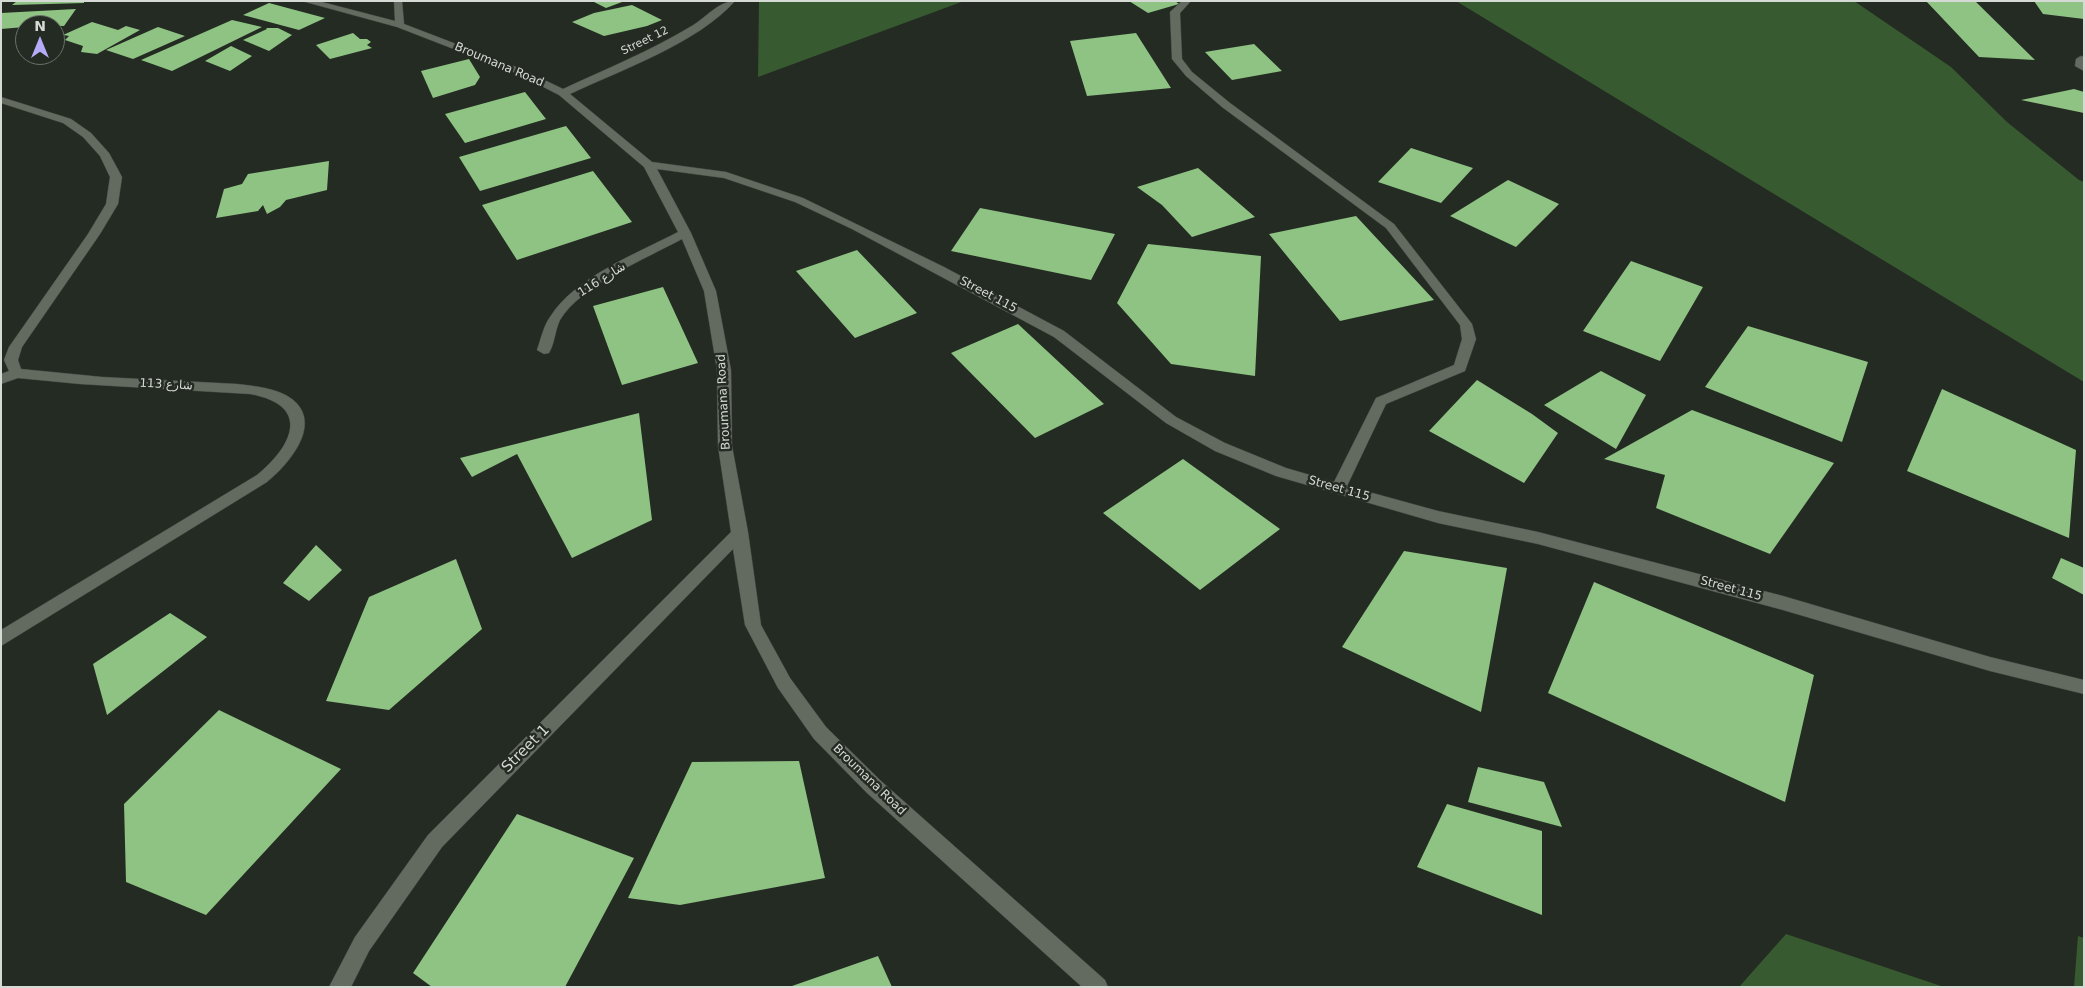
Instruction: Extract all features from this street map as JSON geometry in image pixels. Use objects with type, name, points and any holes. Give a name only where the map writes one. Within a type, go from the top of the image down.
[{"type":"street","name":"Broumana Road","points":[[306,1],[400,25],[521,72],[563,93],[649,165],[685,233],[710,291],[724,370],[725,446],[754,625],[784,683],[820,733],[874,787],[1098,987]]},
{"type":"street","points":[[398,1],[400,25]]},
{"type":"street","name":"Street 12","points":[[563,93],[669,44],[706,22],[731,1]]},
{"type":"street","points":[[1188,1],[1174,12],[1177,59],[1189,74],[1234,110],[1390,226],[1466,324],[1469,339],[1460,368],[1381,401],[1338,488]]},
{"type":"street","points":[[2084,60],[2081,60],[2080,66],[2084,68]]},
{"type":"street","points":[[1,100],[66,121],[87,136],[106,155],[116,177],[112,204],[94,234],[16,347],[11,360],[16,373],[1,380]]},
{"type":"street","name":"Street 115","points":[[649,165],[726,175],[808,204],[940,270],[1059,334],[1172,420],[1220,447],[1281,472],[1438,517],[1538,538],[1773,600],[1990,664],[2084,687]]},
{"type":"street","name":"شارع 116","points":[[544,350],[555,318],[578,294],[685,233]]},
{"type":"street","name":"شارع 113","points":[[1,639],[53,605],[158,544],[265,476],[287,454],[298,424],[295,409],[282,399],[249,390],[52,378],[16,373]]},
{"type":"street","name":"Street 1","points":[[339,987],[362,944],[435,841],[740,532]]},
{"type":"green space","points":[[759,1],[964,1],[758,77]]},
{"type":"green space","points":[[1456,1],[1854,1],[1951,67],[2007,122],[2084,182],[2084,382]]},
{"type":"green space","points":[[1786,934],[1944,987],[1739,987]]},
{"type":"green space","points":[[2078,936],[2084,938],[2084,987],[2074,987]]},
{"type":"building","points":[[17,1],[84,1],[84,3],[12,5]]},
{"type":"building","points":[[592,1],[620,1],[622,2],[606,8]]},
{"type":"building","points":[[1129,1],[1175,1],[1179,4],[1148,13]]},
{"type":"building","points":[[1926,1],[1975,1],[2035,60],[1979,57]]},
{"type":"building","points":[[2034,1],[2084,1],[2084,19],[2043,14]]},
{"type":"building","points":[[269,3],[325,18],[299,30],[243,15]]},
{"type":"building","points":[[632,5],[662,20],[647,26],[604,36],[572,22],[594,13]]},
{"type":"building","points":[[76,9],[65,25],[65,15],[15,15],[15,28],[1,29],[1,13]]},
{"type":"building","points":[[232,20],[262,27],[172,71],[141,60]]},
{"type":"building","points":[[92,22],[118,30],[126,26],[140,30],[97,54],[81,52],[83,46],[65,40],[69,36],[65,34]]},
{"type":"building","points":[[158,27],[185,36],[133,59],[106,50]]},
{"type":"building","points":[[266,28],[278,28],[292,35],[269,51],[243,40]]},
{"type":"building","points":[[353,33],[360,39],[367,39],[371,42],[367,45],[372,48],[330,59],[316,45]]},
{"type":"building","points":[[1136,33],[1171,88],[1087,96],[1070,41]]},
{"type":"building","points":[[1254,44],[1282,71],[1232,80],[1205,52]]},
{"type":"building","points":[[231,46],[252,56],[230,71],[205,61]]},
{"type":"building","points":[[469,59],[480,77],[475,85],[433,98],[421,71]]},
{"type":"building","points":[[2074,89],[2084,92],[2084,113],[2021,100]]},
{"type":"building","points":[[525,92],[546,119],[465,143],[445,114]]},
{"type":"building","points":[[566,126],[591,158],[480,191],[459,157]]},
{"type":"building","points":[[1411,148],[1473,168],[1441,203],[1378,182]]},
{"type":"building","points":[[329,161],[327,190],[286,200],[280,207],[267,214],[263,205],[258,211],[216,218],[224,189],[242,184],[248,174]]},
{"type":"building","points":[[1198,168],[1255,217],[1192,237],[1162,205],[1137,187]]},
{"type":"building","points":[[593,171],[632,222],[517,260],[482,205]]},
{"type":"building","points":[[1508,180],[1559,204],[1516,247],[1450,216]]},
{"type":"building","points":[[980,208],[1115,234],[1091,280],[951,251]]},
{"type":"building","points":[[1356,216],[1434,300],[1340,321],[1269,234]]},
{"type":"building","points":[[1148,244],[1261,256],[1255,376],[1171,364],[1117,303]]},
{"type":"building","points":[[857,250],[917,313],[855,338],[796,271]]},
{"type":"building","points":[[1631,261],[1703,287],[1660,361],[1583,331]]},
{"type":"building","points":[[663,287],[698,363],[622,385],[593,306]]},
{"type":"building","points":[[1018,324],[1104,404],[1035,438],[951,353]]},
{"type":"building","points":[[1748,326],[1868,362],[1842,442],[1705,387]]},
{"type":"building","points":[[1601,371],[1646,395],[1616,449],[1544,405]]},
{"type":"building","points":[[1477,380],[1532,414],[1558,433],[1524,483],[1429,431]]},
{"type":"building","points":[[1942,389],[2076,450],[2069,538],[1907,471]]},
{"type":"building","points":[[1692,410],[1834,463],[1770,554],[1656,508],[1665,475],[1604,459]]},
{"type":"building","points":[[639,413],[652,520],[572,558],[517,454],[472,477],[460,458]]},
{"type":"building","points":[[1183,459],[1280,529],[1200,590],[1103,513]]},
{"type":"building","points":[[316,545],[342,570],[309,601],[283,583]]},
{"type":"building","points":[[1404,551],[1507,568],[1481,712],[1342,647]]},
{"type":"building","points":[[2061,558],[2084,568],[2084,595],[2052,578]]},
{"type":"building","points":[[456,559],[482,629],[389,710],[326,701],[369,597]]},
{"type":"building","points":[[1594,582],[1814,675],[1785,802],[1548,693]]},
{"type":"building","points":[[170,613],[207,637],[107,715],[93,664]]},
{"type":"building","points":[[219,710],[341,769],[206,915],[126,882],[124,804]]},
{"type":"building","points":[[799,761],[825,878],[680,905],[628,898],[692,762]]},
{"type":"building","points":[[1478,767],[1544,782],[1562,827],[1468,802]]},
{"type":"building","points":[[1447,804],[1542,831],[1542,915],[1417,867]]},
{"type":"building","points":[[517,814],[634,858],[565,987],[432,987],[413,973]]},
{"type":"building","points":[[878,956],[892,987],[792,986]]}]
